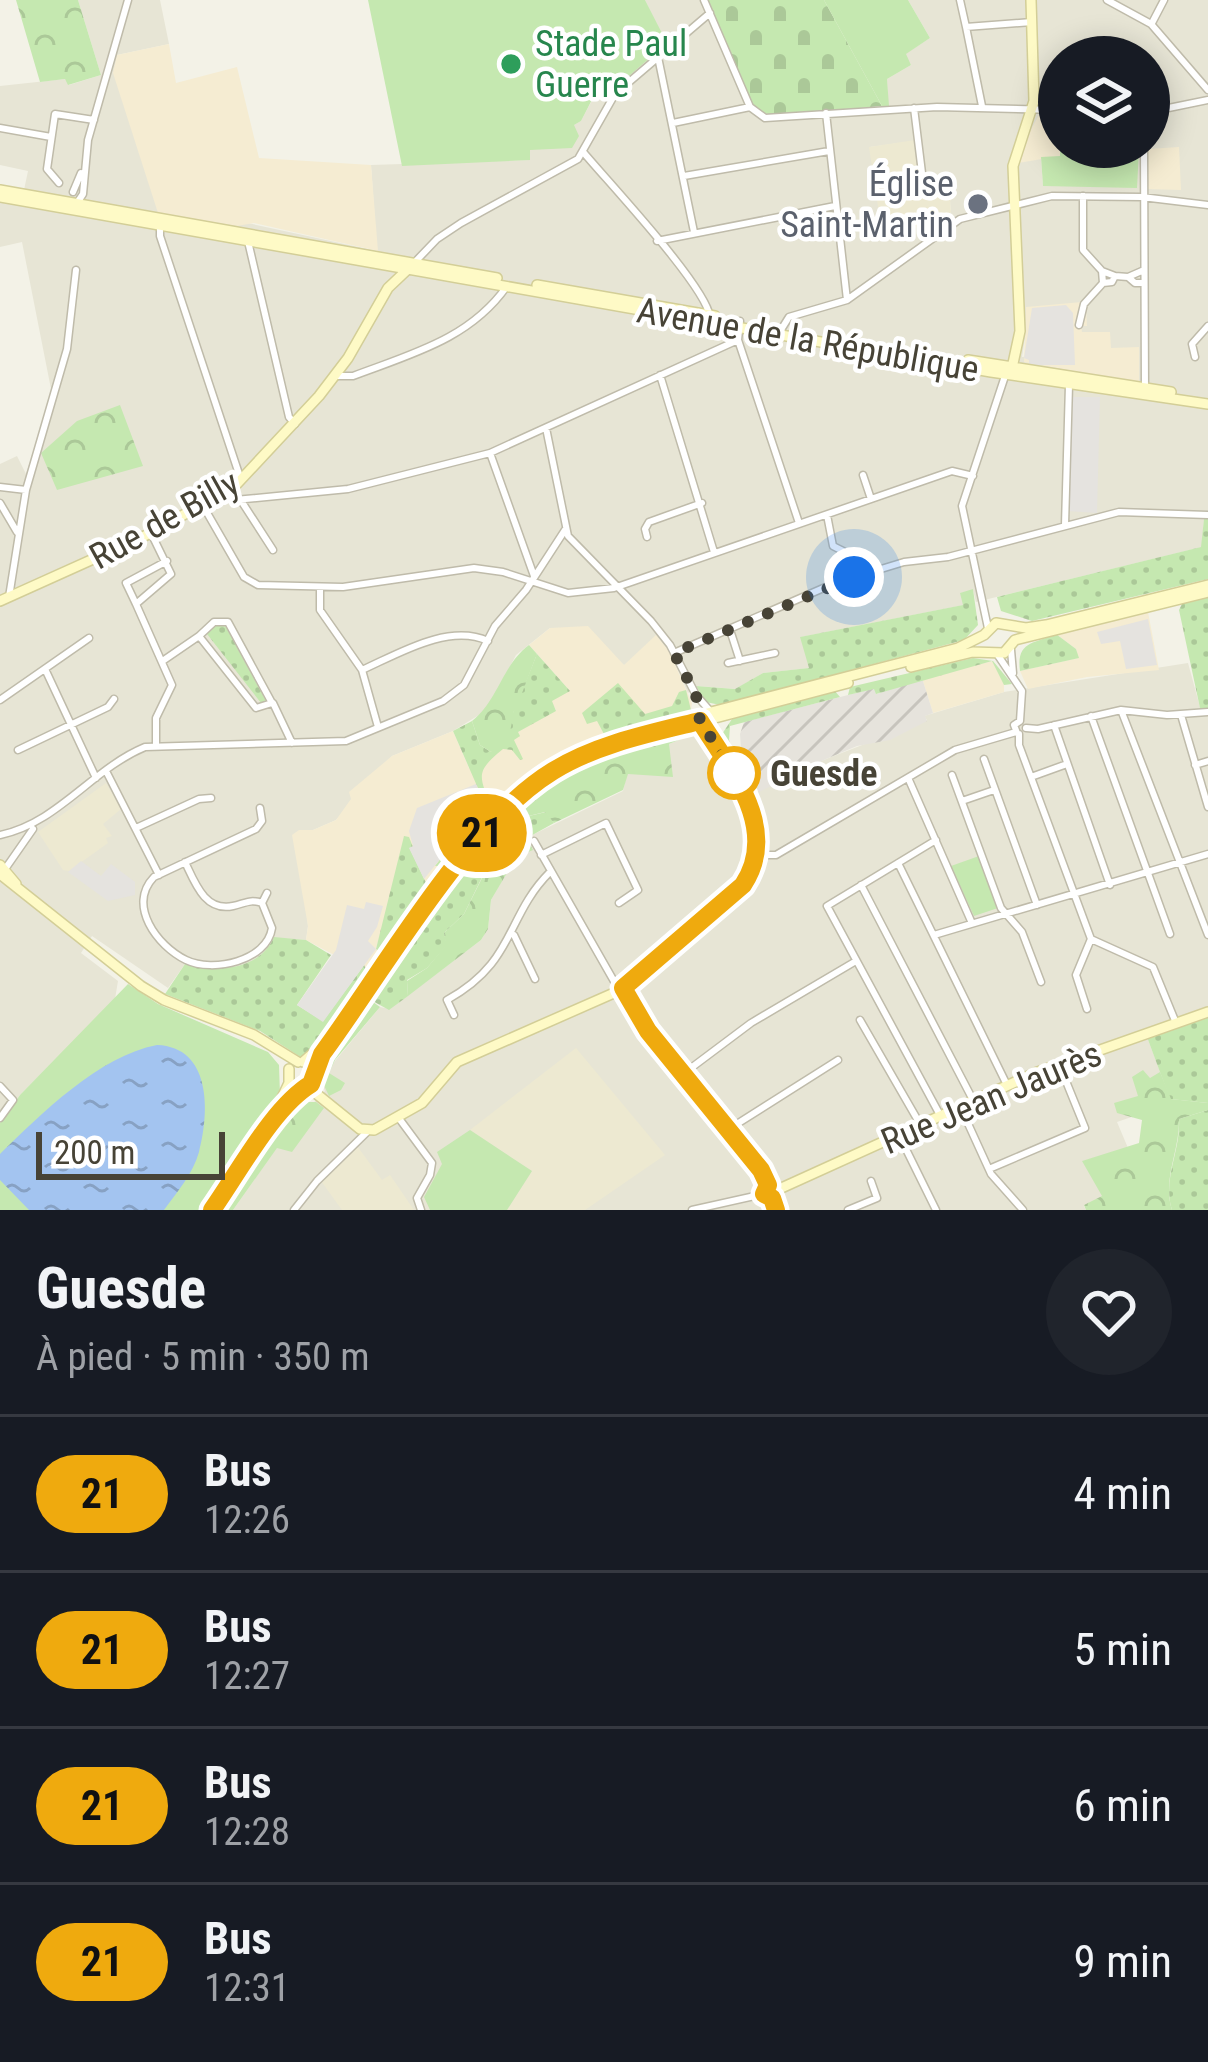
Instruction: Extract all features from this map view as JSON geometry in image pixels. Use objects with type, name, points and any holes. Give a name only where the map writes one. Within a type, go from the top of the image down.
[{"type":"main road","points":[[1009,370],[1020,331],[1014,158],[1035,88],[1031,0]]},
{"type":"main road","points":[[0,194],[409,264]]},
{"type":"main road","points":[[61,204],[78,196],[93,206],[160,222]]},
{"type":"main road","points":[[247,237],[392,267],[409,264]]},
{"type":"main road","name":"Avenue de la République","points":[[409,264],[507,286],[710,318]]},
{"type":"main road","name":"Avenue de la République","points":[[409,264],[1208,401]]},
{"type":"main road","name":"Rue de Billy","points":[[4,599],[151,532],[241,481],[334,376],[388,288],[409,264]]},
{"type":"main road","name":"Rue de Billy","points":[[388,288],[392,267]]},
{"type":"main road","points":[[212,1210],[427,908],[502,811],[565,764],[707,716],[958,648],[1004,624],[1046,625],[1208,589]]},
{"type":"main road","points":[[297,1064],[319,1048],[462,846],[493,810],[562,758],[599,742],[993,652],[1208,589]]},
{"type":"main road","points":[[1004,624],[1013,645]]},
{"type":"main road","points":[[986,632],[993,652]]},
{"type":"main road","points":[[299,1086],[367,1132],[422,1103],[466,1058],[623,988],[743,885],[754,855],[753,813],[707,716]]},
{"type":"main road","points":[[707,716],[719,746]]},
{"type":"main road","points":[[1,871],[141,986],[164,1000],[254,1035],[314,1072]]},
{"type":"main road","points":[[623,988],[639,1019],[761,1170],[771,1196]]},
{"type":"main road","name":"Rue Jean Jaurès","points":[[771,1196],[1006,1085],[1208,1012]]},
{"type":"main road","points":[[297,1064],[299,1086]]},
{"type":"street","points":[[78,196],[128,0]]},
{"type":"street","points":[[704,0],[750,107],[770,119],[914,108],[1038,109]]},
{"type":"street","points":[[960,0],[982,106]]},
{"type":"street","points":[[1107,0],[1151,24],[1208,90]]},
{"type":"street","points":[[1151,24],[1164,0]]},
{"type":"street","points":[[409,264],[461,223],[584,153],[611,98],[710,13]]},
{"type":"street","points":[[966,27],[1033,22]]},
{"type":"street","points":[[658,57],[694,232]]},
{"type":"street","points":[[1170,108],[1208,100]]},
{"type":"street","points":[[673,123],[750,107]]},
{"type":"street","points":[[914,108],[923,181]]},
{"type":"street","points":[[826,113],[847,301]]},
{"type":"street","points":[[59,183],[47,169],[55,114],[94,120]]},
{"type":"street","points":[[0,128],[51,137]]},
{"type":"street","points":[[683,177],[829,151]]},
{"type":"street","points":[[584,153],[703,298],[710,318]]},
{"type":"street","points":[[1143,168],[1145,392]]},
{"type":"street","points":[[780,330],[790,317],[847,301],[951,224],[1052,196],[1142,196],[1208,206]]},
{"type":"street","points":[[1083,196],[1083,250],[1102,272],[1128,277],[1144,270]]},
{"type":"street","points":[[657,241],[835,206]]},
{"type":"street","points":[[160,222],[160,236],[241,481]]},
{"type":"street","points":[[247,237],[289,417],[295,424]]},
{"type":"street","points":[[4,599],[26,490],[67,349],[76,270]]},
{"type":"street","points":[[1102,272],[1103,283]]},
{"type":"street","points":[[1079,325],[1084,304],[1115,276]]},
{"type":"street","points":[[1128,277],[1144,284]]},
{"type":"street","points":[[334,376],[353,376],[463,331],[485,315],[507,286]]},
{"type":"street","points":[[739,323],[738,340],[800,524]]},
{"type":"street","points":[[1195,357],[1192,344],[1208,326]]},
{"type":"street","points":[[224,493],[240,500],[348,489],[490,453],[738,340]]},
{"type":"street","points":[[986,632],[984,602],[962,506],[1009,370]]},
{"type":"street","points":[[660,375],[714,552]]},
{"type":"street","points":[[1065,525],[1070,380]]},
{"type":"street","points":[[546,428],[565,530],[651,621],[707,716]]},
{"type":"street","points":[[490,453],[533,578]]},
{"type":"street","points":[[202,504],[249,581],[268,586],[320,588],[458,568],[533,578],[576,593],[616,587],[952,471],[973,476]]},
{"type":"street","points":[[863,475],[871,499]]},
{"type":"street","points":[[0,487],[26,490]]},
{"type":"street","points":[[240,500],[273,550]]},
{"type":"street","points":[[0,503],[17,532]]},
{"type":"street","points":[[647,536],[649,522],[702,503]]},
{"type":"street","points":[[674,653],[854,577],[904,562],[971,551],[1130,511],[1208,515]]},
{"type":"street","points":[[826,514],[832,546],[843,551]]},
{"type":"street","points":[[1,871],[26,833],[126,755],[156,745],[346,741],[443,701],[464,685],[506,613],[565,530]]},
{"type":"street","points":[[136,604],[171,574],[151,532]]},
{"type":"street","points":[[156,745],[156,718],[172,685],[126,583],[167,561]]},
{"type":"street","points":[[320,588],[320,610],[362,670],[378,728]]},
{"type":"street","points":[[984,602],[1004,624]]},
{"type":"street","points":[[164,660],[214,622],[228,622],[292,743]]},
{"type":"street","points":[[730,629],[740,661]]},
{"type":"street","points":[[199,636],[256,708],[272,703]]},
{"type":"street","points":[[362,670],[426,643],[456,637],[488,641]]},
{"type":"street","points":[[0,700],[88,638]]},
{"type":"street","points":[[1012,673],[1013,645]]},
{"type":"street","points":[[993,652],[1022,691],[1019,728],[1031,777],[1091,939],[1153,968],[1175,1023]]},
{"type":"street","points":[[728,664],[775,653]]},
{"type":"street","points":[[45,669],[96,778]]},
{"type":"street","points":[[18,750],[108,707],[114,699]]},
{"type":"street","points":[[1121,710],[1208,935]]},
{"type":"street","points":[[754,855],[776,855],[955,750],[1019,728],[1121,710],[1181,715],[1208,712]]},
{"type":"street","points":[[1181,715],[1208,807]]},
{"type":"street","points":[[1091,716],[1169,934]]},
{"type":"street","points":[[1054,725],[1111,885]]},
{"type":"street","points":[[984,759],[1037,905]]},
{"type":"street","points":[[1195,765],[1208,761]]},
{"type":"street","points":[[1031,777],[1066,764]]},
{"type":"street","points":[[106,771],[158,874]]},
{"type":"street","points":[[952,775],[1005,913],[1022,932],[1041,982]]},
{"type":"street","points":[[909,780],[970,921]]},
{"type":"street","points":[[962,801],[994,790]]},
{"type":"street","points":[[136,828],[211,798]]},
{"type":"street","points":[[260,808],[262,821],[256,829],[158,874],[146,885],[144,915],[176,953],[194,963],[249,957],[265,948],[272,928],[262,903],[267,893]]},
{"type":"street","points":[[542,855],[606,824],[638,890]]},
{"type":"street","points":[[0,835],[26,833]]},
{"type":"street","points":[[935,840],[826,906],[940,1115]]},
{"type":"street","points":[[534,841],[615,982],[623,988]]},
{"type":"street","points":[[934,934],[1208,854]]},
{"type":"street","points":[[185,862],[197,889],[212,903],[223,907],[250,900],[262,903]]},
{"type":"street","points":[[898,863],[1006,1085]]},
{"type":"street","points":[[454,1015],[447,1000],[485,974],[550,872]]},
{"type":"street","points":[[861,884],[973,1100]]},
{"type":"street","points":[[537,889],[558,886]]},
{"type":"street","points":[[619,903],[651,886]]},
{"type":"street","points":[[513,933],[536,980]]},
{"type":"street","points":[[1087,1009],[1076,975],[1091,939]]},
{"type":"street","points":[[683,1074],[751,1023],[856,962]]},
{"type":"street","points":[[860,1020],[920,1124]]},
{"type":"street","points":[[727,1131],[838,1060]]},
{"type":"street","points":[[989,1168],[1084,1128],[1059,1064]]},
{"type":"street","points":[[0,1086],[13,1100],[0,1118]]},
{"type":"street","points":[[960,1106],[989,1168],[1023,1210]]},
{"type":"street","points":[[398,1117],[432,1163],[416,1198],[421,1210]]},
{"type":"street","points":[[294,1210],[317,1180],[367,1132]]},
{"type":"street","points":[[899,1135],[936,1210]]},
{"type":"street","points":[[848,1210],[878,1198],[872,1181]]},
{"type":"street","points":[[692,1210],[771,1196]]},
{"type":"shaded area","points":[[78,0],[160,0],[169,44],[117,55],[243,222],[377,251],[371,165],[529,160],[529,150],[581,121],[599,87],[610,93],[666,43],[645,0],[708,0],[752,103],[773,116],[888,106],[887,79],[911,65],[905,54],[930,38],[908,0],[1208,0],[1208,519],[1204,520],[1202,547],[976,602],[973,590],[961,593],[964,605],[801,637],[810,668],[763,673],[736,689],[696,686],[688,693],[669,651],[624,665],[550,628],[516,655],[487,710],[453,731],[392,756],[336,820],[313,830],[299,830],[306,940],[275,938],[267,952],[249,963],[216,970],[185,964],[168,988],[92,936],[81,953],[118,981],[115,999],[20,1095],[0,1123],[0,464],[17,456],[26,474],[52,394],[22,242],[0,247],[0,185],[24,190],[28,171],[0,165],[0,86],[65,79],[69,85],[101,75]],"holes":[[[914,141],[921,185],[955,181],[951,212],[940,224],[870,147]],[[1028,319],[1081,326],[1081,332],[1110,333],[1110,348],[1022,357]]]},
{"type":"shaded area","points":[[169,44],[176,83],[237,67],[259,158],[371,165],[378,251],[254,223],[237,226],[158,213],[113,73],[117,55]]},
{"type":"shaded area","points":[[1038,117],[1038,160],[1018,163]]},
{"type":"shaded area","points":[[915,140],[921,185],[955,180],[951,212],[941,224],[882,233],[869,147]]},
{"type":"shaded area","points":[[1179,147],[1181,190],[1146,189],[1147,168],[1170,168],[1170,148]]},
{"type":"shaded area","points":[[1082,302],[1087,326],[1081,326],[1082,332],[1110,332],[1111,348],[1139,347],[1139,383],[1024,362],[1026,307]]},
{"type":"shaded area","points":[[1066,305],[1073,313],[1075,365],[1029,365],[1024,358],[1032,308]]},
{"type":"shaded area","points":[[1072,397],[1100,397],[1097,513],[1068,511]]},
{"type":"shaded area","points":[[1148,612],[1159,670],[1028,689],[1020,671],[1078,658],[1076,649],[1056,634]]},
{"type":"shaded area","points":[[1148,619],[1157,665],[1126,669],[1120,641],[1101,644],[1097,632]]},
{"type":"shaded area","points":[[588,626],[624,665],[656,635],[669,651],[691,710],[596,739],[538,770],[489,809],[428,887],[409,848],[376,948],[382,953],[368,973],[306,940],[308,926],[292,835],[336,820],[351,799],[349,792],[392,756],[453,731],[469,768],[509,737],[556,710],[551,701],[569,690],[529,645],[550,628]]},
{"type":"shaded area","points":[[993,661],[1004,680],[1004,692],[933,713],[922,678]]},
{"type":"shaded area","points":[[1188,663],[1200,707],[1208,708],[1208,1017],[1147,1037],[1172,1103],[1117,1122],[1128,1148],[1083,1161],[1103,1196],[1084,1206],[1086,1210],[233,1210],[294,1123],[325,1091],[321,1082],[335,1061],[380,1007],[390,1009],[481,940],[488,929],[491,900],[526,838],[623,791],[627,774],[690,731],[712,748],[741,799],[927,720],[924,716],[1004,692]]},
{"type":"shaded area","points":[[922,678],[933,713],[925,716],[927,721],[890,740],[857,746],[826,759],[759,792],[742,761],[744,722],[875,688],[877,694]]},
{"type":"shaded area","points":[[106,783],[121,809],[103,824],[112,836],[69,871],[63,870],[38,832]]},
{"type":"shaded area","points":[[476,784],[482,808],[424,879],[409,848],[417,808]]},
{"type":"shaded area","points":[[81,861],[101,876],[111,864],[135,882],[135,895],[108,901],[68,872]]},
{"type":"shaded area","points":[[366,902],[383,906],[368,941],[376,949],[323,1022],[297,1005],[336,950],[347,905],[364,909]]},
{"type":"shaded area","points":[[576,1048],[665,1155],[585,1210],[507,1210],[532,1171],[470,1130]]},
{"type":"shaded area","points":[[357,1146],[382,1180],[390,1175],[414,1210],[342,1210],[321,1181]]},
{"type":"green space","points":[[16,0],[78,0],[101,75],[68,85],[65,79],[40,82]]},
{"type":"green space","name":"Stade Paul Guerre","points":[[368,0],[645,0],[667,43],[614,89],[611,85],[607,92],[598,88],[581,121],[574,125],[579,136],[572,148],[530,150],[530,160],[402,166]]},
{"type":"green space","points":[[708,0],[824,0],[882,106],[773,116],[760,111],[752,103]]},
{"type":"green space","points":[[824,0],[908,0],[930,38],[906,54],[911,65],[887,79],[889,106],[882,106]]},
{"type":"green space","points":[[1042,168],[1138,168],[1137,188],[1043,186]]},
{"type":"green space","points":[[120,405],[143,466],[57,490],[41,453],[77,421]]},
{"type":"green space","points":[[1204,519],[1208,519],[1208,579],[1032,621],[1001,611],[997,597],[1201,547]]},
{"type":"green space","points":[[973,589],[978,625],[964,640],[720,705],[706,702],[696,686],[735,689],[763,673],[809,668],[800,637],[963,605],[960,593]]},
{"type":"green space","points":[[1208,596],[1208,708],[1200,708],[1179,610],[1183,602]]},
{"type":"green space","points":[[218,624],[226,627],[266,701],[261,703],[207,634]]},
{"type":"green space","points":[[1056,634],[1076,649],[1079,658],[1020,671],[1024,649]]},
{"type":"green space","points":[[529,645],[537,654],[522,693],[526,709],[514,711],[509,737],[491,752],[480,745],[472,721]]},
{"type":"green space","points":[[537,654],[570,691],[552,701],[556,711],[518,732],[514,740],[523,759],[503,749],[488,763],[482,781],[491,807],[443,866],[435,866],[484,802],[453,731],[472,721],[480,745],[491,752]]},
{"type":"green space","points":[[973,658],[993,661],[1012,684],[1004,685],[992,661],[876,694],[874,689],[848,695],[850,687]]},
{"type":"green space","points":[[618,683],[645,714],[672,706],[679,692],[686,690],[691,710],[605,736],[597,721],[587,724],[582,713]]},
{"type":"green space","points":[[834,690],[840,697],[730,726],[737,763],[732,763],[722,734],[734,716]]},
{"type":"green space","points":[[679,730],[690,731],[669,744],[673,777],[628,774],[623,790],[554,823],[545,812],[516,819],[512,851],[503,858],[511,866],[491,900],[488,929],[481,940],[408,996],[407,981],[427,968],[446,945],[444,933],[464,914],[491,860],[478,841],[501,817],[569,768]]},
{"type":"green space","points":[[546,812],[554,823],[527,838],[533,850],[516,857],[511,866],[503,858],[512,851],[516,819]]},
{"type":"green space","points":[[404,836],[409,837],[428,887],[382,953],[376,949]]},
{"type":"green space","points":[[478,841],[491,859],[464,914],[444,933],[447,945],[427,968],[407,980],[408,996],[389,1010],[369,999]]},
{"type":"green space","points":[[979,856],[998,908],[974,916],[951,866]]},
{"type":"green space","points":[[274,937],[306,940],[331,955],[297,1005],[323,1021],[364,965],[368,973],[311,1054],[302,1058],[260,1031],[165,994],[185,964],[210,968],[248,963]]},
{"type":"green space","points":[[128,984],[158,1004],[268,1052],[279,1065],[280,1095],[199,1210],[0,1210],[0,1123],[20,1095]]},
{"type":"green space","points":[[369,999],[380,1007],[335,1060],[329,1073],[345,1083],[329,1096],[319,1075],[321,1066]]},
{"type":"green space","points":[[1208,1017],[1208,1103],[1170,1099],[1147,1037]]},
{"type":"green space","points":[[1143,1070],[1150,1078],[1160,1072],[1171,1099],[1208,1103],[1208,1110],[1179,1119],[1169,1187],[1172,1210],[1086,1210],[1084,1205],[1102,1196],[1082,1161],[1139,1143],[1142,1120],[1117,1113],[1114,1103],[1138,1096],[1132,1077]]},
{"type":"green space","points":[[294,1102],[316,1102],[324,1108],[292,1152],[277,1148],[233,1210],[219,1210]]},
{"type":"green space","points":[[1208,1110],[1208,1210],[1172,1210],[1169,1187],[1179,1119]]},
{"type":"green space","points":[[470,1130],[532,1171],[507,1210],[430,1210],[424,1197],[442,1164],[437,1152]]},
{"type":"water","points":[[157,1045],[175,1048],[188,1057],[197,1069],[205,1101],[196,1160],[164,1210],[29,1210],[0,1180],[0,1154],[93,1074],[135,1051]]},
{"type":"bus line","name":"21","points":[[212,1210],[286,1106],[311,1084],[322,1054],[499,814],[565,764],[616,743],[700,721],[719,746],[753,813],[753,866],[743,885],[623,988],[648,1031],[761,1170],[768,1185],[764,1194],[772,1198],[776,1210]]},
{"type":"place","name":"Stade Paul Guerre","points":[[511,64]]},
{"type":"place","name":"Église Saint-Martin","points":[[978,204]]},
{"type":"place","name":"Guesde","points":[[734,773]]},
{"type":"route","points":[[734,773],[700,721],[696,695],[674,653],[854,577]]}]
